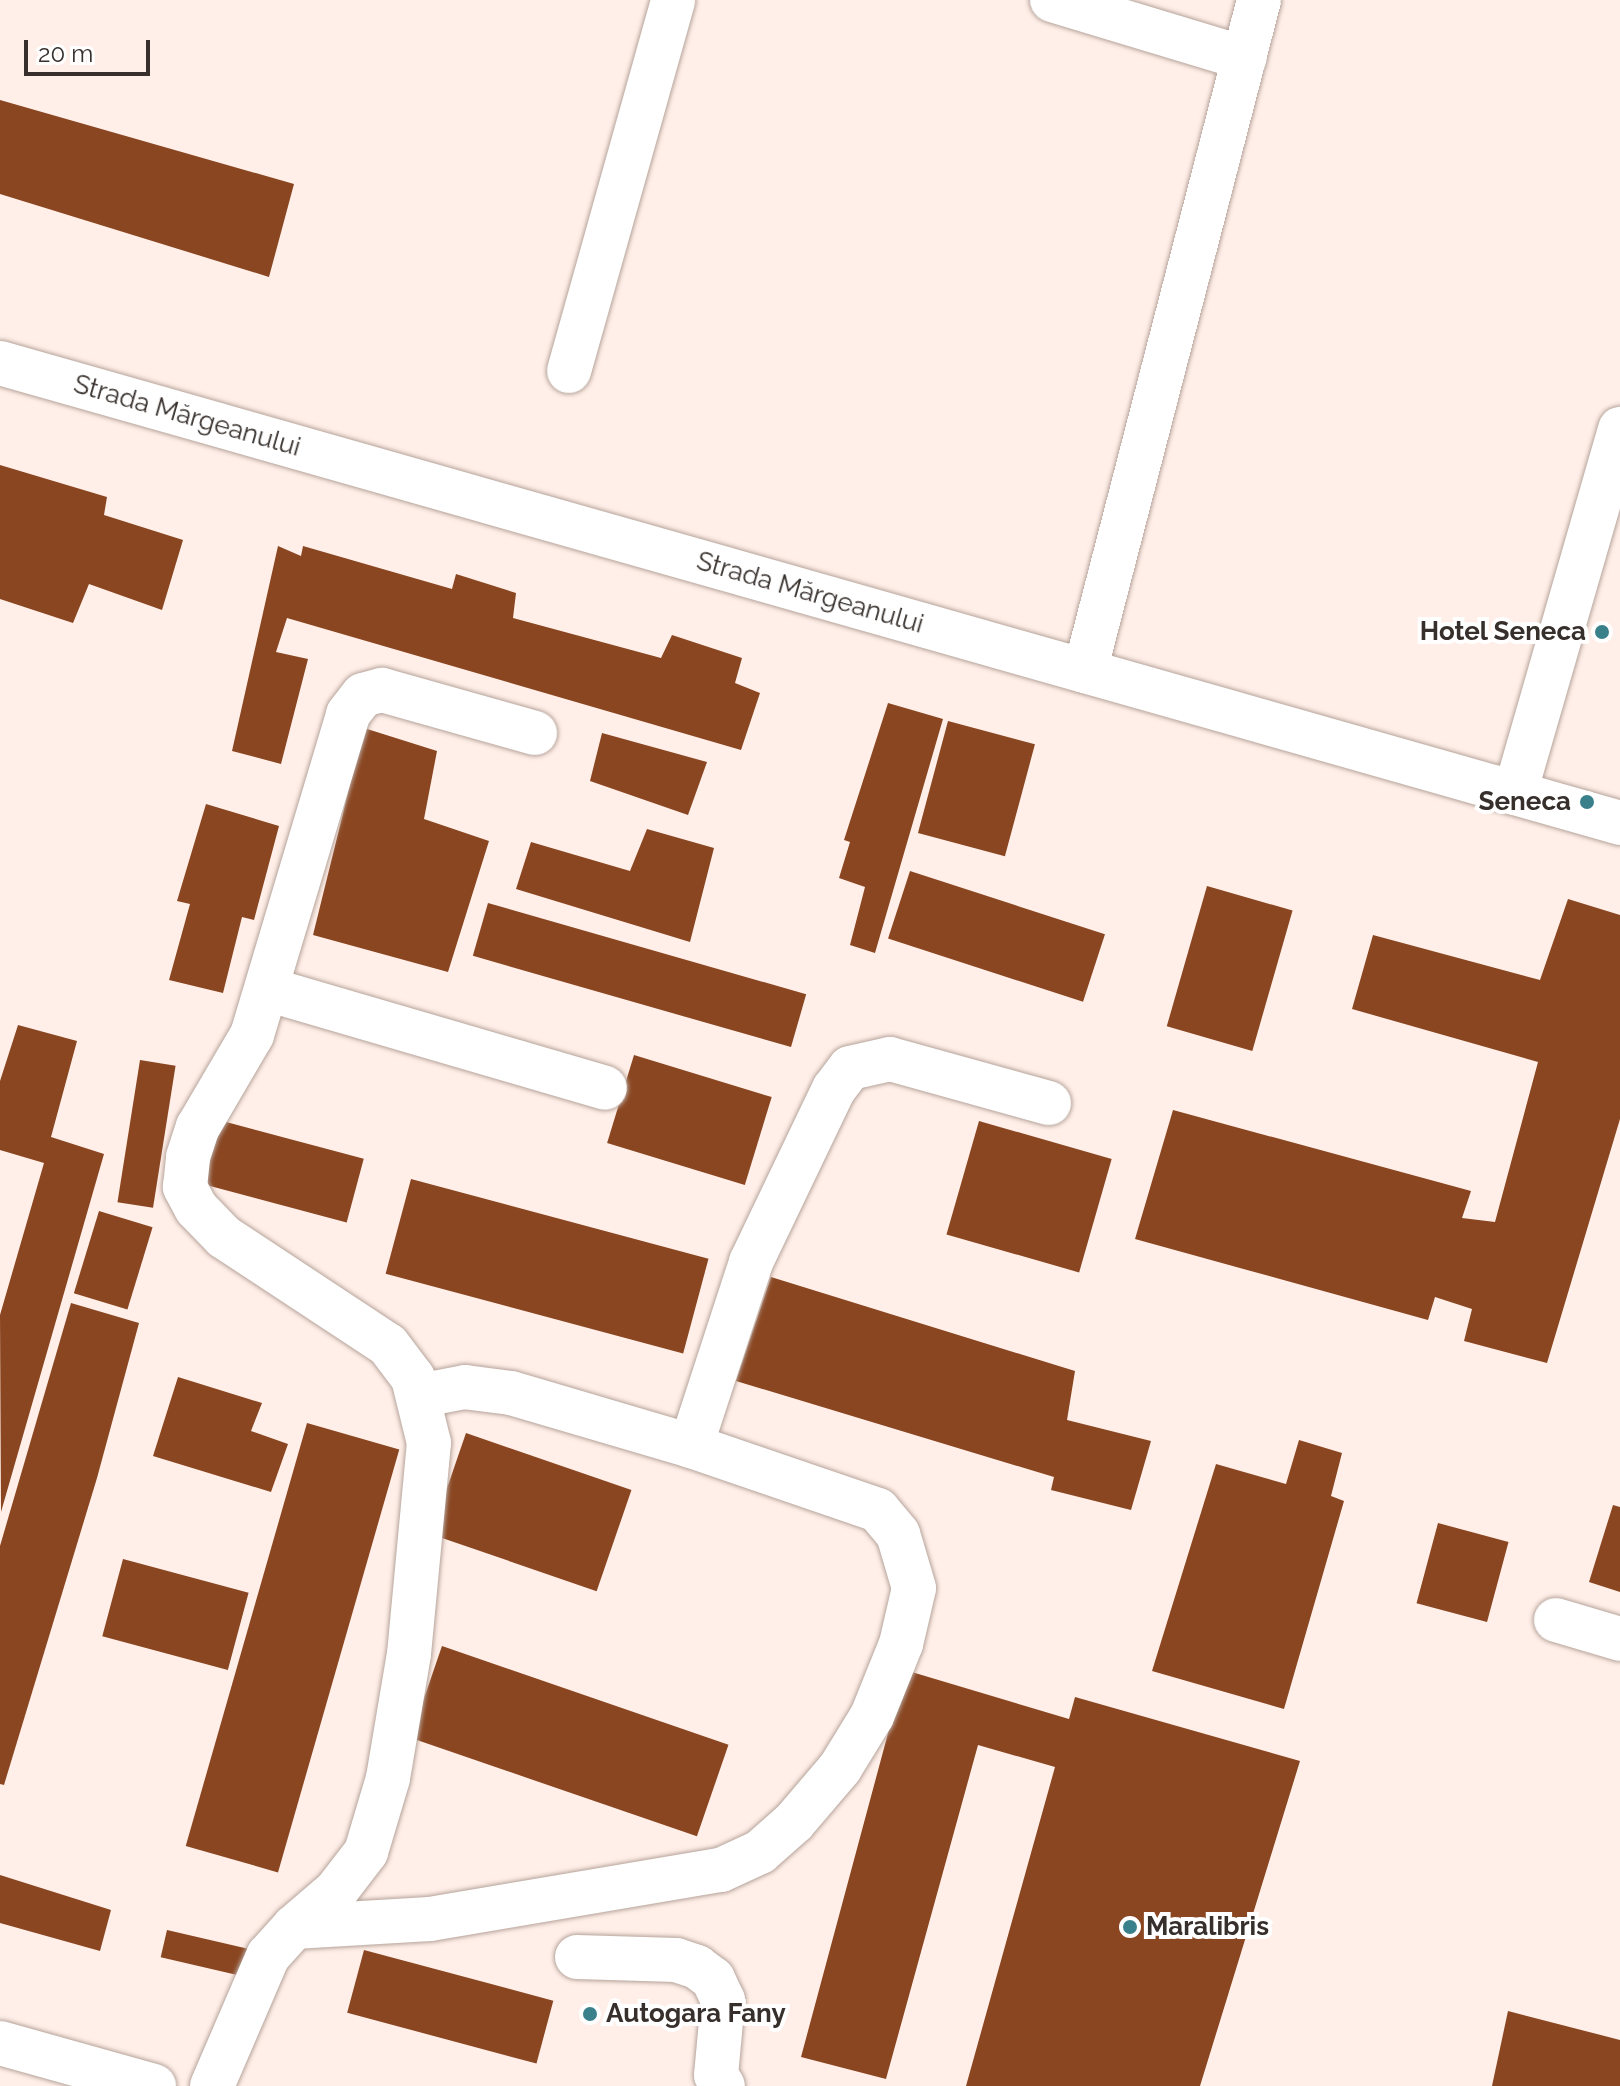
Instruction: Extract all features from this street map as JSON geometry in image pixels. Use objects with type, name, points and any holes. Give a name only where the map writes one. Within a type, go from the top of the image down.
[{"type":"street","points":[[569,371],[673,0]]},
{"type":"street","points":[[1052,0],[1244,58]]},
{"type":"street","points":[[1085,671],[1259,0]]},
{"type":"street","name":"Strada Mărgeanului","points":[[0,363],[1620,823]]},
{"type":"street","points":[[1515,793],[1620,429]]},
{"type":"street","points":[[212,2086],[268,1956],[294,1927],[336,1891],[366,1852],[388,1778],[409,1654],[429,1443],[413,1378],[388,1345],[224,1237],[196,1208],[185,1187],[188,1157],[198,1127],[239,1062],[267,989],[348,714],[363,695],[382,690],[535,733]]},
{"type":"street","points":[[267,989],[605,1088]]},
{"type":"street","points":[[691,1446],[751,1262],[834,1089],[850,1068],[890,1059],[1049,1103]]},
{"type":"street","points":[[294,1927],[430,1919],[721,1870],[760,1852],[794,1822],[840,1768],[872,1716],[901,1644],[914,1588],[898,1534],[878,1510],[691,1446],[511,1393],[465,1387],[418,1396]]},
{"type":"street","points":[[1556,1620],[1620,1639]]},
{"type":"street","points":[[577,1957],[676,1960],[697,1967],[713,1979],[723,2000],[716,2075],[723,2086]]},
{"type":"street","points":[[0,2043],[154,2086]]},
{"type":"building","points":[[0,100],[294,184],[269,277],[0,194]]},
{"type":"building","points":[[0,465],[107,497],[104,515],[183,540],[162,610],[89,584],[73,623],[0,599]]},
{"type":"building","points":[[278,546],[301,556],[303,546],[452,589],[456,574],[516,593],[513,618],[661,658],[672,635],[742,658],[735,683],[760,693],[741,750],[287,618],[276,652],[308,659],[281,764],[232,751]]},
{"type":"building","points":[[888,703],[943,719],[875,953],[850,945],[865,887],[839,878],[850,842],[844,840]]},
{"type":"building","points":[[948,721],[1035,744],[1005,856],[918,833]]},
{"type":"building","points":[[364,728],[437,751],[424,819],[489,841],[448,972],[313,935]]},
{"type":"building","points":[[602,733],[707,762],[688,815],[590,781]]},
{"type":"building","points":[[206,804],[279,826],[254,920],[242,917],[223,993],[169,980],[190,904],[177,901]]},
{"type":"building","points":[[647,829],[714,848],[690,942],[516,889],[531,842],[630,871]]},
{"type":"building","points":[[910,871],[1105,934],[1083,1002],[888,939]]},
{"type":"building","points":[[1207,886],[1293,911],[1252,1051],[1167,1026]]},
{"type":"building","points":[[1568,899],[1620,915],[1620,1119],[1547,1363],[1464,1341],[1472,1309],[1435,1297],[1428,1320],[1135,1239],[1173,1110],[1471,1191],[1462,1218],[1495,1222],[1538,1062],[1352,1009],[1373,935],[1540,980]]},
{"type":"building","points":[[488,903],[806,994],[791,1047],[473,956]]},
{"type":"building","points":[[18,1025],[77,1041],[51,1137],[104,1154],[1,1512],[0,1315],[44,1163],[0,1150],[0,1081]]},
{"type":"building","points":[[634,1055],[772,1097],[745,1185],[607,1143]]},
{"type":"building","points":[[140,1060],[176,1066],[153,1208],[117,1202]]},
{"type":"building","points":[[215,1119],[364,1159],[347,1223],[198,1183]]},
{"type":"building","points":[[979,1121],[1112,1159],[1079,1272],[946,1234]]},
{"type":"building","points":[[411,1179],[709,1259],[683,1353],[386,1274]]},
{"type":"building","points":[[99,1211],[153,1227],[127,1310],[74,1293]]},
{"type":"building","points":[[771,1277],[1075,1371],[1067,1420],[1151,1441],[1131,1510],[1051,1490],[1054,1477],[736,1381]]},
{"type":"building","points":[[71,1303],[139,1323],[97,1478],[4,1785],[0,1784],[0,1546]]},
{"type":"building","points":[[178,1377],[262,1403],[251,1431],[288,1444],[271,1492],[153,1456]]},
{"type":"building","points":[[307,1423],[399,1449],[278,1872],[186,1846]]},
{"type":"building","points":[[466,1433],[631,1490],[597,1591],[431,1534]]},
{"type":"building","points":[[1299,1440],[1342,1453],[1331,1496],[1344,1501],[1284,1709],[1152,1671],[1216,1464],[1286,1484]]},
{"type":"building","points":[[1613,1505],[1620,1507],[1620,1592],[1589,1582]]},
{"type":"building","points":[[1438,1523],[1509,1542],[1487,1622],[1417,1603]]},
{"type":"building","points":[[123,1559],[249,1593],[228,1670],[102,1636]]},
{"type":"building","points":[[442,1646],[728,1745],[697,1836],[410,1738]]},
{"type":"building","name":"Maralibris","points":[[905,1670],[1069,1719],[1075,1697],[1300,1761],[1200,2086],[966,2086],[1055,1767],[978,1745],[886,2079],[801,2057]]},
{"type":"building","points":[[0,1875],[111,1910],[100,1951],[0,1923]]},
{"type":"building","points":[[167,1930],[248,1949],[242,1976],[161,1957]]},
{"type":"building","points":[[364,1950],[553,2001],[536,2064],[347,2013]]},
{"type":"building","points":[[1508,2011],[1620,2040],[1620,2086],[1492,2086]]},
{"type":"place","name":"Hotel Seneca","points":[[1602,632]]},
{"type":"place","name":"Seneca","points":[[1587,802]]},
{"type":"place","name":"Maralibris","points":[[1130,1927]]},
{"type":"place","name":"Autogara Fany","points":[[590,2014]]}]
